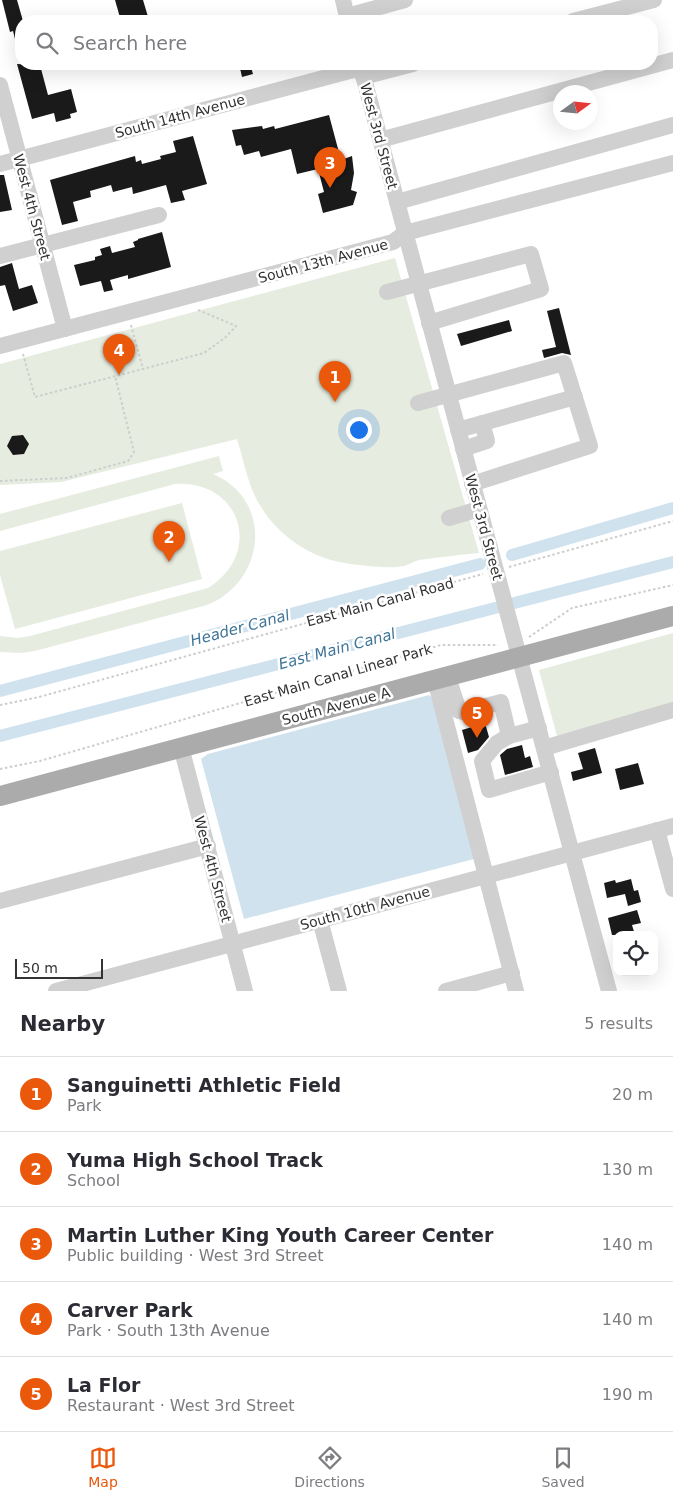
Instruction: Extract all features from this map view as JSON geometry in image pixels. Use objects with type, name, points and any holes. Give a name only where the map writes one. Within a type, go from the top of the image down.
[{"type":"main road","name":"South Avenue A","points":[[0,796],[442,678],[516,642],[673,616]]},
{"type":"street","points":[[346,12],[405,0]]},
{"type":"street","points":[[596,15],[654,0]]},
{"type":"street","points":[[658,64],[673,60]]},
{"type":"street","name":"West 3rd Street","points":[[361,70],[609,991]]},
{"type":"street","name":"South 14th Avenue","points":[[0,164],[361,70]]},
{"type":"street","points":[[380,140],[636,70]]},
{"type":"street","name":"West 4th Street","points":[[0,85],[65,329]]},
{"type":"street","points":[[397,202],[673,126]]},
{"type":"street","name":"South 13th Avenue","points":[[0,346],[393,242],[405,233],[673,163]]},
{"type":"street","points":[[0,256],[159,216]]},
{"type":"street","points":[[387,292],[531,254],[541,289],[429,323]]},
{"type":"street","points":[[418,403],[564,363],[590,446],[472,484]]},
{"type":"street","points":[[458,430],[575,398]]},
{"type":"street","points":[[463,449],[487,441],[482,423]]},
{"type":"street","points":[[449,518],[479,509]]},
{"type":"street","points":[[442,678],[458,710],[463,712],[501,702],[509,736]]},
{"type":"street","points":[[442,678],[487,876],[516,991]]},
{"type":"street","points":[[544,748],[673,710]]},
{"type":"street","points":[[538,728],[509,736],[497,742],[482,761],[489,790],[550,772]]},
{"type":"street","name":"West 4th Street","points":[[181,748],[245,991]]},
{"type":"street","points":[[665,828],[673,889]]},
{"type":"street","name":"South 10th Avenue","points":[[56,991],[665,828]]},
{"type":"street","points":[[0,901],[208,846]]},
{"type":"street","points":[[320,920],[339,991]]},
{"type":"street","points":[[446,991],[512,973]]},
{"type":"path","points":[[23,354],[35,397],[143,369],[204,353],[226,337],[236,326],[196,309]]},
{"type":"path","points":[[131,326],[143,369]]},
{"type":"path","points":[[0,481],[67,478],[128,461],[134,452],[114,376]]},
{"type":"path","name":"East Main Canal Road","points":[[0,705],[497,576],[673,521]]},
{"type":"path","name":"East Main Canal Linear Park","points":[[0,769],[40,761],[442,645],[497,646],[516,642],[532,636],[572,608],[673,585]]},
{"type":"shaded area","points":[[395,258],[479,553],[419,560],[393,567],[344,563],[316,555],[291,540],[261,507],[250,482],[237,439],[61,482],[0,485],[0,364]]},
{"type":"shaded area","points":[[219,456],[223,471],[213,474],[233,486],[246,502],[253,521],[255,540],[251,560],[241,578],[227,594],[207,605],[35,651],[22,653],[0,652],[0,636],[18,638],[30,636],[208,588],[225,573],[236,556],[240,539],[237,521],[229,506],[216,494],[198,486],[175,484],[0,531],[0,514]]},
{"type":"shaded area","points":[[182,503],[202,579],[15,629],[0,575],[0,551]]},
{"type":"shaded area","points":[[673,633],[673,704],[557,736],[539,670]]},
{"type":"water","points":[[429,695],[434,700],[474,859],[244,919],[201,759],[208,754]]},
{"type":"building","points":[[2,0],[17,0],[21,15],[15,15],[15,39],[13,31],[10,32]]},
{"type":"building","points":[[115,0],[143,0],[148,15],[119,15]]},
{"type":"building","points":[[19,70],[41,70],[48,95],[71,89],[77,112],[70,114],[71,118],[56,122],[54,113],[32,119]]},
{"type":"building","points":[[240,70],[252,70],[253,74],[242,77]]},
{"type":"building","points":[[329,115],[341,160],[352,156],[354,173],[351,190],[357,192],[353,205],[323,213],[318,194],[324,192],[318,169],[297,174],[291,149],[261,157],[259,151],[244,155],[241,145],[236,146],[232,130],[262,126],[263,129],[274,126],[275,129]]},
{"type":"building","points":[[193,136],[207,184],[182,191],[185,200],[171,203],[166,185],[133,194],[132,187],[113,192],[111,185],[90,191],[91,197],[73,202],[78,221],[62,225],[50,180],[135,156],[136,162],[141,160],[142,164],[161,159],[160,156],[176,152],[173,141]]},
{"type":"building","points":[[0,175],[4,175],[12,210],[0,212]]},
{"type":"building","points":[[162,232],[171,267],[128,279],[128,275],[110,280],[113,290],[104,292],[101,281],[80,286],[74,265],[95,260],[95,257],[102,255],[100,249],[110,246],[112,253],[135,247],[133,242],[138,239]]},
{"type":"building","points":[[12,263],[19,289],[32,285],[38,303],[13,311],[5,285],[0,286],[0,267]]},
{"type":"building","points":[[559,308],[571,355],[562,353],[544,358],[542,350],[556,347],[547,311]]},
{"type":"building","points":[[509,320],[512,331],[461,346],[457,334]]},
{"type":"building","points":[[23,435],[29,444],[24,454],[13,455],[7,446],[12,436]]},
{"type":"building","points":[[485,723],[489,737],[478,750],[468,753],[462,730]]},
{"type":"building","points":[[522,745],[525,758],[530,756],[533,767],[505,775],[500,755],[507,749]]},
{"type":"building","points":[[595,748],[602,773],[573,781],[571,772],[583,769],[578,753]]},
{"type":"building","points":[[638,763],[644,784],[620,790],[615,769]]},
{"type":"building","points":[[631,879],[634,891],[638,890],[641,902],[628,906],[625,894],[607,898],[604,883],[615,880],[616,883]]},
{"type":"building","points":[[637,910],[641,923],[632,925],[634,931],[613,931],[612,935],[608,918]]},
{"type":"waterway","name":"Header Canal","points":[[512,555],[673,508]]},
{"type":"waterway","name":"East Main Canal","points":[[0,736],[673,562]]},
{"type":"waterway","name":"Header Canal","points":[[0,691],[480,564]]},
{"type":"place","name":"Martin Luther King Youth Career Center","points":[[330,188]]},
{"type":"place","name":"Carver Park","points":[[119,375]]},
{"type":"place","name":"Sanguinetti Athletic Field","points":[[335,402]]},
{"type":"place","name":"Yuma High School Track","points":[[169,562]]},
{"type":"place","name":"La Flor","points":[[477,738]]}]
